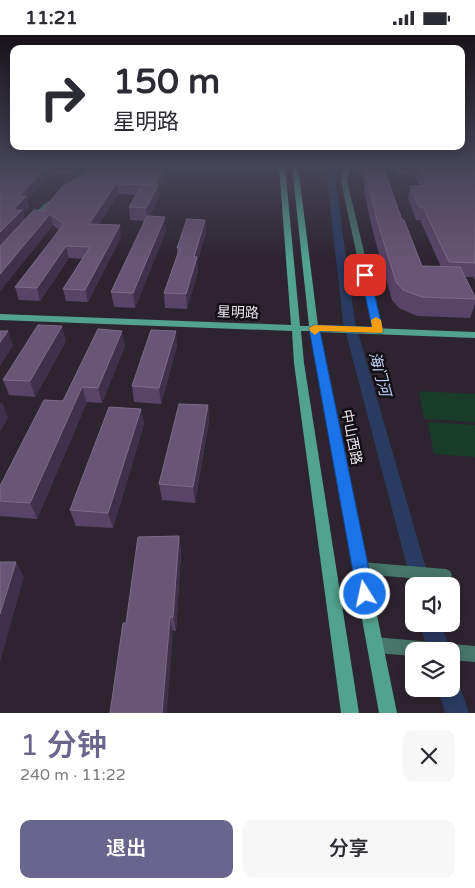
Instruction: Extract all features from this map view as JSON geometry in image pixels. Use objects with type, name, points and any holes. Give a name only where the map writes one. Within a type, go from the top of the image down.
[{"type":"main road","points":[[285,198],[300,373],[350,713]]},
{"type":"main road","name":"中山西路","points":[[300,198],[319,328],[360,568],[388,713]]},
{"type":"main road","name":"星明路","points":[[0,317],[475,335]]},
{"type":"street","points":[[26,227],[45,207],[58,198]]},
{"type":"street","points":[[348,198],[378,331]]},
{"type":"street","points":[[375,645],[405,647]]},
{"type":"lane","points":[[360,568],[446,575]]},
{"type":"green space","points":[[419,391],[475,394],[475,422],[424,419]]},
{"type":"green space","points":[[428,422],[475,425],[475,457],[434,454]]},
{"type":"building","points":[[0,198],[24,198],[13,210],[22,210],[0,232]]},
{"type":"building","points":[[53,198],[107,198],[89,224],[120,225],[85,290],[63,289],[90,247],[66,246],[37,288],[15,287],[64,224],[50,214],[0,274],[0,246],[34,210],[46,211],[44,209]]},
{"type":"building","points":[[135,198],[151,198],[146,208],[129,207]]},
{"type":"building","points":[[372,198],[394,198],[422,266],[460,267],[475,299],[422,297],[403,290],[396,282]]},
{"type":"building","points":[[415,198],[475,198],[475,263],[449,262],[423,207],[419,207]]},
{"type":"building","points":[[147,216],[165,217],[133,293],[111,292]]},
{"type":"building","points":[[187,219],[205,220],[186,294],[164,293],[180,248],[177,248]]},
{"type":"building","points":[[38,325],[62,326],[30,381],[3,380]]},
{"type":"building","points":[[98,329],[122,331],[98,388],[82,387],[30,503],[0,501],[0,486],[44,400],[63,401]]},
{"type":"building","points":[[151,330],[176,331],[159,388],[132,386]]},
{"type":"building","points":[[0,331],[8,331],[0,342]]},
{"type":"building","points":[[179,404],[208,405],[193,487],[159,484]]},
{"type":"building","points":[[109,407],[141,409],[108,513],[70,510]]},
{"type":"building","points":[[179,536],[173,617],[170,617],[162,713],[110,713],[123,623],[126,623],[138,537]]},
{"type":"building","points":[[0,562],[16,562],[0,614]]},
{"type":"waterway","name":"海门河","points":[[334,198],[349,322],[419,577]]},
{"type":"waterway","name":"海门河","points":[[433,632],[436,642]]},
{"type":"waterway","name":"海门河","points":[[452,697],[457,713]]},
{"type":"slow traffic","points":[[315,331],[314,328],[378,331],[376,320]]},
{"type":"route","points":[[365,275],[378,331],[314,328],[365,594]]}]
